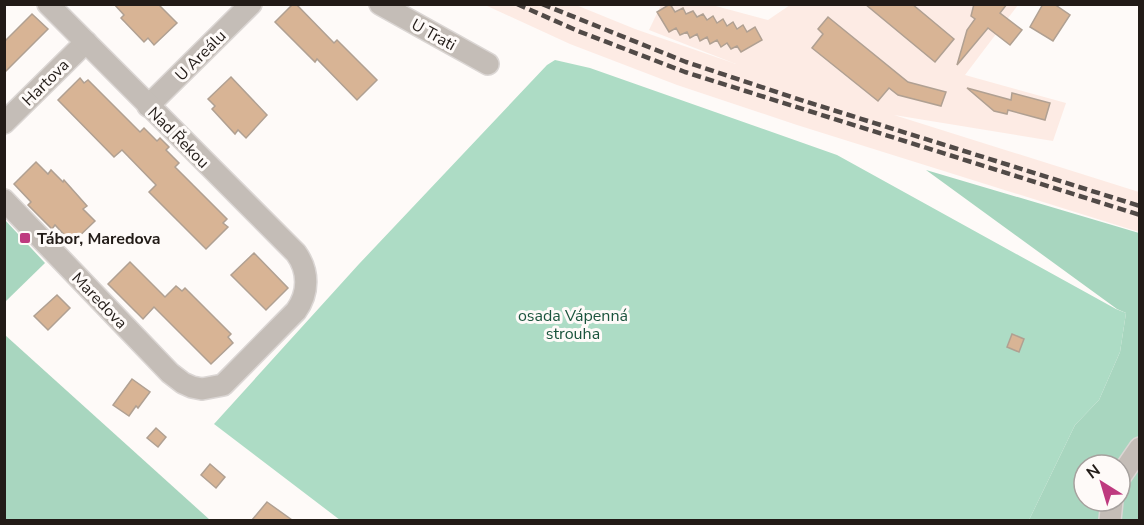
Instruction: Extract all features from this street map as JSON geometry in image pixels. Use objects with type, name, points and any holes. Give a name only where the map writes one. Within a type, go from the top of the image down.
[{"type":"street","name":"Nad Řekou","points":[[48,4],[296,253],[305,273],[303,302],[296,311],[224,385],[202,389]]},
{"type":"street","name":"U Areálu","points":[[148,106],[251,4]]},
{"type":"street","name":"U Trati","points":[[380,4],[488,64]]},
{"type":"street","name":"Hartova","points":[[4,123],[86,42]]},
{"type":"street","name":"Maredova","points":[[4,200],[170,373],[183,383],[202,389]]},
{"type":"shaded area","points":[[485,5],[576,5],[635,29],[736,64],[649,30],[661,5],[712,5],[768,20],[790,5],[1018,5],[965,75],[1066,103],[1053,141],[894,115],[1139,192],[1139,232],[677,85],[570,44]]},
{"type":"green space","name":"osada Vápenná strouha","points":[[555,60],[590,68],[837,155],[1126,313],[1120,352],[1099,400],[1075,425],[1029,520],[340,520],[214,424],[359,264],[547,65]]},
{"type":"green space","points":[[926,170],[1139,233],[1139,520],[1029,520],[1075,425],[1099,400],[1120,352],[1126,313],[1117,309]]},
{"type":"green space","points":[[5,220],[45,263],[5,302]]},
{"type":"green space","points":[[5,335],[210,520],[5,520]]},
{"type":"building","points":[[114,4],[158,4],[177,23],[154,45],[148,38],[144,42],[121,18],[124,15]]},
{"type":"building","points":[[293,4],[296,4],[334,43],[337,40],[377,80],[357,100],[317,59],[315,62],[275,22]]},
{"type":"building","points":[[670,4],[675,12],[683,8],[686,14],[693,11],[697,17],[703,14],[707,20],[713,16],[717,23],[723,19],[727,26],[733,22],[737,29],[743,25],[747,32],[755,27],[762,40],[741,52],[737,46],[731,49],[727,43],[721,47],[717,40],[710,44],[707,37],[700,41],[697,34],[690,38],[687,32],[680,35],[676,28],[669,32],[657,12]]},
{"type":"building","points":[[865,4],[912,4],[954,39],[935,62]]},
{"type":"building","points":[[974,4],[1007,4],[1000,13],[1022,30],[1010,45],[988,28],[957,65],[967,30],[975,19],[971,16]]},
{"type":"building","points":[[1043,4],[1054,4],[1070,15],[1053,41],[1030,27]]},
{"type":"building","points":[[32,14],[48,29],[4,73],[4,42]]},
{"type":"building","points":[[828,17],[908,82],[946,92],[941,106],[898,95],[889,88],[878,101],[812,48],[823,34],[818,29]]},
{"type":"building","points":[[231,77],[267,115],[246,138],[238,130],[235,134],[212,109],[215,106],[208,99]]},
{"type":"building","points":[[80,78],[84,83],[88,80],[140,132],[144,128],[157,141],[160,138],[169,147],[166,150],[179,163],[175,167],[227,219],[223,223],[228,227],[206,249],[149,192],[156,185],[122,150],[114,157],[58,100]]},
{"type":"building","points":[[967,88],[1011,100],[1012,93],[1050,103],[1045,120],[1008,110],[1007,114],[994,111]]},
{"type":"building","points":[[36,162],[48,174],[51,170],[63,182],[64,180],[87,206],[83,209],[95,221],[72,243],[55,225],[52,229],[28,205],[31,202],[14,184]]},
{"type":"building","points":[[254,253],[288,288],[266,310],[231,275]]},
{"type":"building","points":[[130,262],[165,297],[176,286],[182,291],[185,288],[231,334],[228,337],[233,343],[211,364],[154,307],[143,319],[108,284]]},
{"type":"building","points":[[57,295],[70,308],[48,330],[34,316]]},
{"type":"building","points":[[1012,334],[1024,339],[1019,352],[1007,347]]},
{"type":"building","points":[[132,379],[150,392],[129,416],[113,405]]},
{"type":"building","points":[[156,428],[166,437],[158,447],[147,438]]},
{"type":"building","points":[[210,464],[225,477],[216,488],[201,475]]},
{"type":"building","points":[[267,502],[292,520],[252,520]]},
{"type":"railway","points":[[517,4],[578,31],[685,72],[1140,215]]},
{"type":"railway","points":[[542,4],[686,62],[1140,206]]},
{"type":"place","name":"Tábor, Maredova","points":[[25,238]]}]
